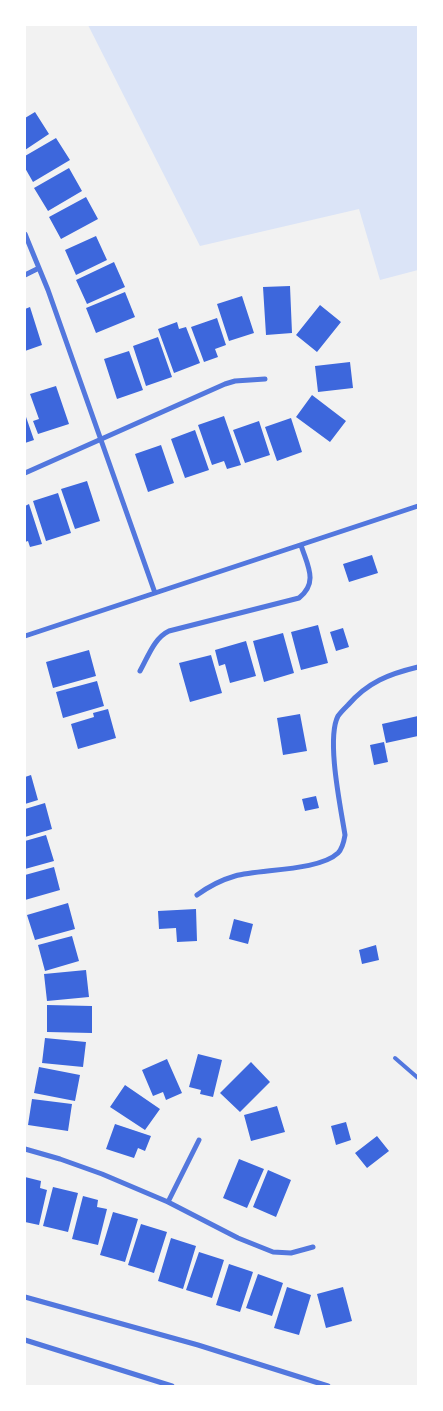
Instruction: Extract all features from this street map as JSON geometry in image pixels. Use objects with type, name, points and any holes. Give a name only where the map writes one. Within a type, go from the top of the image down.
[{"type":"street","points":[[25,234],[102,439],[155,593]]},
{"type":"street","points":[[25,275],[39,268]]},
{"type":"street","points":[[25,473],[225,384],[235,381],[265,379]]},
{"type":"street","points":[[25,636],[418,506]]},
{"type":"street","points":[[140,671],[156,641],[162,634],[168,631],[299,598],[308,588],[311,576],[301,544]]},
{"type":"street","points":[[197,895],[209,887],[236,876],[316,864],[338,853],[343,845],[345,835],[334,763],[335,730],[338,717],[359,693],[374,682],[395,673],[418,667]]},
{"type":"street","points":[[168,1202],[200,1140]]},
{"type":"street","points":[[25,1149],[85,1167],[168,1202],[238,1238],[273,1252],[291,1253],[313,1247]]},
{"type":"street","points":[[25,1297],[198,1345],[328,1386]]},
{"type":"street","points":[[25,1340],[172,1386]]},
{"type":"lane","points":[[395,1058],[418,1078]]},
{"type":"shaded area","points":[[88,25],[418,25],[418,270],[380,280],[359,209],[200,246]]},
{"type":"building","points":[[35,112],[49,134],[25,150],[25,118]]},
{"type":"building","points":[[56,138],[70,160],[33,182],[25,168],[25,156]]},
{"type":"building","points":[[69,168],[82,191],[48,211],[34,188]]},
{"type":"building","points":[[86,197],[98,219],[61,239],[49,217]]},
{"type":"building","points":[[96,236],[107,260],[76,275],[65,250]]},
{"type":"building","points":[[114,262],[125,287],[87,304],[76,280]]},
{"type":"building","points":[[290,286],[292,333],[266,335],[263,287]]},
{"type":"building","points":[[125,292],[135,317],[96,333],[86,308]]},
{"type":"building","points":[[242,296],[254,333],[229,341],[217,304]]},
{"type":"building","points":[[320,305],[341,322],[317,352],[296,335]]},
{"type":"building","points":[[30,307],[42,345],[25,351],[25,309]]},
{"type":"building","points":[[217,318],[226,345],[215,349],[218,357],[204,362],[191,327]]},
{"type":"building","points":[[177,322],[179,329],[186,327],[200,363],[174,373],[158,329]]},
{"type":"building","points":[[158,337],[172,377],[146,386],[133,346]]},
{"type":"building","points":[[129,351],[143,390],[117,399],[104,359]]},
{"type":"building","points":[[350,362],[353,388],[318,392],[315,366]]},
{"type":"building","points":[[56,386],[69,424],[38,434],[33,421],[39,419],[30,394]]},
{"type":"building","points":[[312,395],[346,421],[330,442],[296,417]]},
{"type":"building","points":[[25,414],[34,440],[25,443]]},
{"type":"building","points":[[224,416],[241,465],[227,469],[224,461],[212,465],[198,425]]},
{"type":"building","points":[[291,418],[302,452],[277,461],[265,427]]},
{"type":"building","points":[[259,421],[270,455],[245,463],[233,430]]},
{"type":"building","points":[[195,430],[209,470],[185,478],[171,439]]},
{"type":"building","points":[[161,445],[174,483],[148,492],[135,454]]},
{"type":"building","points":[[87,481],[100,521],[75,529],[61,489]]},
{"type":"building","points":[[58,493],[71,533],[46,541],[33,501]]},
{"type":"building","points":[[29,504],[42,544],[30,547],[28,541],[25,542],[25,506]]},
{"type":"building","points":[[372,555],[378,573],[349,582],[343,564]]},
{"type":"building","points":[[318,625],[328,663],[301,670],[291,632]]},
{"type":"building","points":[[343,628],[349,647],[336,651],[330,632]]},
{"type":"building","points":[[283,633],[294,673],[264,682],[253,641]]},
{"type":"building","points":[[246,641],[256,676],[230,683],[225,664],[219,666],[215,650]]},
{"type":"building","points":[[89,650],[96,676],[53,688],[46,662]]},
{"type":"building","points":[[211,655],[222,693],[190,702],[179,663]]},
{"type":"building","points":[[97,681],[104,706],[63,718],[56,692]]},
{"type":"building","points":[[108,709],[116,738],[78,749],[71,724],[94,717],[93,713]]},
{"type":"building","points":[[300,714],[307,751],[283,755],[277,718]]},
{"type":"building","points":[[418,716],[418,736],[386,743],[382,724]]},
{"type":"building","points":[[384,742],[388,762],[374,765],[370,745]]},
{"type":"building","points":[[31,775],[38,800],[25,804],[25,777]]},
{"type":"building","points":[[316,796],[319,808],[305,811],[302,799]]},
{"type":"building","points":[[45,803],[52,829],[25,837],[25,809]]},
{"type":"building","points":[[46,835],[54,861],[25,869],[25,841]]},
{"type":"building","points":[[54,867],[60,890],[25,900],[25,875]]},
{"type":"building","points":[[68,903],[75,929],[35,940],[27,915]]},
{"type":"building","points":[[196,909],[197,941],[177,942],[176,928],[159,929],[158,911]]},
{"type":"building","points":[[234,919],[253,924],[248,944],[229,939]]},
{"type":"building","points":[[72,936],[79,961],[45,971],[38,945]]},
{"type":"building","points":[[376,945],[379,960],[362,964],[359,950]]},
{"type":"building","points":[[86,970],[89,997],[47,1001],[44,974]]},
{"type":"building","points":[[47,1005],[92,1006],[92,1033],[47,1032]]},
{"type":"building","points":[[45,1038],[86,1042],[83,1067],[42,1063]]},
{"type":"building","points":[[198,1054],[222,1060],[213,1097],[200,1094],[201,1090],[189,1087]]},
{"type":"building","points":[[167,1059],[182,1093],[166,1100],[163,1092],[153,1096],[142,1070]]},
{"type":"building","points":[[251,1062],[270,1082],[240,1112],[220,1093]]},
{"type":"building","points":[[39,1067],[80,1075],[75,1101],[34,1093]]},
{"type":"building","points":[[125,1085],[160,1109],[145,1130],[110,1107]]},
{"type":"building","points":[[32,1099],[72,1104],[68,1131],[28,1125]]},
{"type":"building","points":[[277,1106],[285,1132],[251,1141],[244,1115]]},
{"type":"building","points":[[346,1122],[351,1140],[336,1145],[331,1126]]},
{"type":"building","points":[[115,1124],[151,1136],[145,1151],[138,1148],[134,1158],[106,1149]]},
{"type":"building","points":[[377,1136],[389,1151],[367,1168],[355,1153]]},
{"type":"building","points":[[239,1159],[264,1169],[247,1208],[223,1198]]},
{"type":"building","points":[[268,1170],[291,1180],[276,1217],[253,1207]]},
{"type":"building","points":[[25,1177],[41,1181],[40,1188],[47,1190],[39,1225],[25,1222]]},
{"type":"building","points":[[53,1187],[78,1193],[68,1232],[43,1226]]},
{"type":"building","points":[[83,1196],[98,1200],[97,1207],[107,1209],[98,1245],[72,1239]]},
{"type":"building","points":[[113,1212],[138,1219],[125,1262],[100,1255]]},
{"type":"building","points":[[141,1224],[167,1232],[154,1273],[128,1265]]},
{"type":"building","points":[[171,1238],[196,1246],[183,1289],[158,1281]]},
{"type":"building","points":[[199,1252],[224,1260],[212,1298],[186,1290]]},
{"type":"building","points":[[229,1264],[253,1272],[240,1312],[216,1305]]},
{"type":"building","points":[[258,1274],[283,1283],[272,1316],[246,1308]]},
{"type":"building","points":[[287,1287],[311,1295],[299,1335],[274,1328]]},
{"type":"building","points":[[343,1287],[352,1321],[326,1328],[317,1294]]}]
